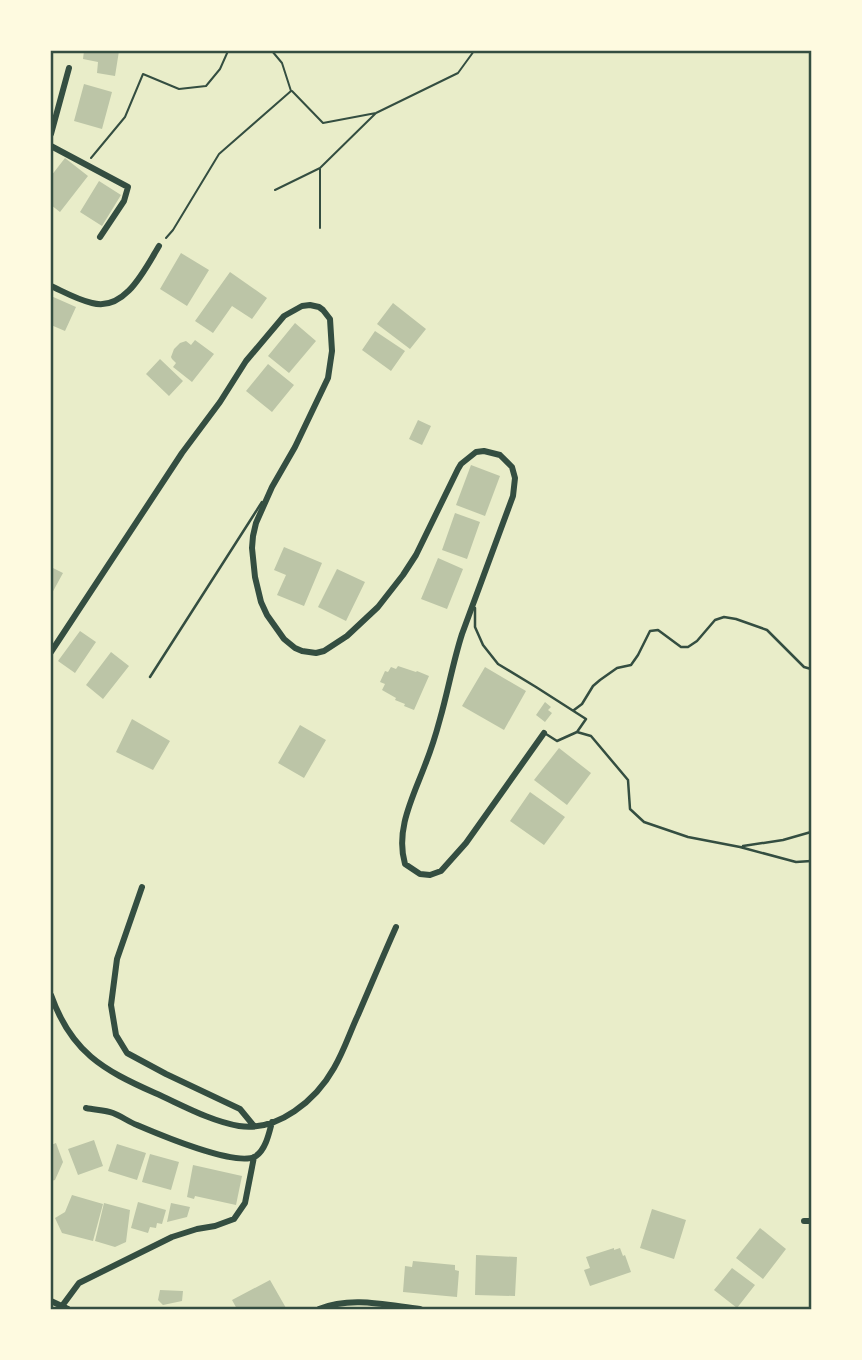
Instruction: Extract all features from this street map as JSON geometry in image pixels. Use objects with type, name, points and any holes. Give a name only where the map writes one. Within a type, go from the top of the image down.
[{"type":"street","points":[[51,134],[69,68]]},
{"type":"street","points":[[51,146],[128,187],[124,201],[100,237]]},
{"type":"street","points":[[51,286],[92,303],[114,302],[135,284],[159,246]]},
{"type":"street","points":[[51,652],[246,361],[284,316],[302,306],[314,306],[323,310],[330,318],[332,344],[328,378],[295,447],[272,487],[253,536],[261,602],[284,639],[295,648],[316,653],[332,647],[347,636],[378,607],[416,555],[461,464],[477,452],[500,455],[513,467],[515,478],[513,496],[456,653],[434,740],[404,824],[401,842],[405,864],[420,874],[430,875],[441,871],[466,843],[544,733]]},
{"type":"street","points":[[142,887],[117,959],[111,1005],[116,1035],[127,1053],[240,1109],[254,1126]]},
{"type":"street","points":[[51,995],[59,1017],[71,1036],[86,1055],[101,1065],[199,1113],[241,1126],[254,1126],[272,1122],[293,1112],[310,1099],[333,1070],[396,927]]},
{"type":"street","points":[[86,1108],[113,1113],[151,1131],[224,1156],[242,1159],[260,1153],[272,1122]]},
{"type":"street","points":[[51,1301],[65,1308],[79,1283],[172,1237],[233,1219],[245,1203],[254,1157]]},
{"type":"street","points":[[319,1309],[351,1301],[419,1309]]},
{"type":"lane","points":[[150,677],[272,487]]},
{"type":"lane","points":[[475,601],[475,627],[483,645],[498,664],[586,719],[577,732],[557,741],[544,733]]},
{"type":"lane","points":[[575,710],[600,680],[617,668],[631,665],[650,631],[658,630],[681,647],[688,648],[719,618],[736,619],[767,631],[804,667],[811,669]]},
{"type":"lane","points":[[577,732],[591,736],[628,780],[630,809],[644,822],[688,837],[796,862],[811,861]]},
{"type":"lane","points":[[740,847],[811,832]]},
{"type":"path","points":[[86,164],[125,117],[143,74],[179,89],[206,86],[220,69],[228,51]]},
{"type":"path","points":[[272,51],[282,63],[291,91],[323,123],[376,113],[458,73],[474,51]]},
{"type":"path","points":[[159,246],[173,230],[219,154],[291,91]]},
{"type":"path","points":[[275,190],[320,168],[376,113]]},
{"type":"path","points":[[320,168],[320,228]]},
{"type":"building","points":[[84,51],[119,51],[115,76],[97,73],[98,62],[83,59]]},
{"type":"building","points":[[84,84],[112,92],[102,129],[74,121]]},
{"type":"building","points":[[65,158],[88,176],[60,212],[51,205],[51,176]]},
{"type":"building","points":[[99,181],[121,195],[102,226],[80,212]]},
{"type":"building","points":[[181,253],[209,270],[187,306],[160,289]]},
{"type":"building","points":[[230,272],[267,298],[252,319],[232,306],[213,333],[195,321]]},
{"type":"building","points":[[51,296],[76,307],[65,331],[51,325]]},
{"type":"building","points":[[393,303],[426,329],[410,349],[377,324]]},
{"type":"building","points":[[295,323],[316,341],[289,373],[268,356]]},
{"type":"building","points":[[375,331],[405,351],[391,371],[362,350]]},
{"type":"building","points":[[195,340],[214,354],[192,382],[173,367],[176,363],[171,357],[180,343],[186,341],[191,345]]},
{"type":"building","points":[[160,359],[183,381],[169,396],[146,374]]},
{"type":"building","points":[[268,364],[294,385],[272,412],[246,391]]},
{"type":"building","points":[[418,420],[431,426],[422,445],[409,439]]},
{"type":"building","points":[[471,465],[500,476],[485,516],[456,505]]},
{"type":"building","points":[[455,513],[480,522],[467,559],[442,550]]},
{"type":"building","points":[[284,547],[322,563],[304,606],[277,595],[286,575],[274,570]]},
{"type":"building","points":[[438,558],[463,569],[447,609],[421,599]]},
{"type":"building","points":[[51,567],[63,573],[51,595]]},
{"type":"building","points":[[337,569],[365,582],[346,621],[318,607]]},
{"type":"building","points":[[80,631],[96,642],[75,673],[58,661]]},
{"type":"building","points":[[111,652],[129,666],[103,699],[86,685]]},
{"type":"building","points":[[398,666],[429,676],[414,710],[382,690],[385,684],[380,682],[385,671]]},
{"type":"building","points":[[485,667],[526,691],[504,730],[462,706]]},
{"type":"building","points":[[545,702],[551,707],[548,710],[552,713],[545,722],[536,715]]},
{"type":"building","points":[[132,719],[170,741],[153,770],[116,752]]},
{"type":"building","points":[[300,725],[326,740],[304,778],[278,763]]},
{"type":"building","points":[[559,748],[591,773],[567,805],[534,780]]},
{"type":"building","points":[[530,792],[565,817],[544,845],[510,821]]},
{"type":"building","points":[[94,1140],[103,1166],[78,1175],[68,1149]]},
{"type":"building","points":[[56,1143],[63,1162],[55,1180],[51,1181],[51,1145]]},
{"type":"building","points":[[117,1144],[146,1153],[137,1180],[108,1171]]},
{"type":"building","points":[[150,1154],[179,1162],[171,1190],[142,1182]]},
{"type":"building","points":[[193,1165],[242,1176],[236,1205],[195,1196],[194,1199],[187,1197]]},
{"type":"building","points":[[72,1195],[103,1204],[93,1241],[62,1233],[55,1218],[65,1212]]},
{"type":"building","points":[[138,1202],[166,1210],[162,1224],[157,1223],[156,1228],[150,1227],[148,1233],[131,1228]]},
{"type":"building","points":[[104,1203],[130,1210],[126,1242],[115,1247],[95,1241]]},
{"type":"building","points":[[171,1203],[190,1207],[187,1217],[167,1222]]},
{"type":"building","points":[[652,1209],[686,1220],[674,1259],[640,1248]]},
{"type":"building","points":[[760,1228],[786,1249],[763,1279],[736,1258]]},
{"type":"building","points":[[620,1248],[623,1256],[625,1255],[631,1272],[590,1286],[584,1270],[590,1268],[586,1257]]},
{"type":"building","points":[[476,1255],[517,1257],[515,1296],[475,1295]]},
{"type":"building","points":[[413,1261],[455,1265],[455,1270],[459,1271],[457,1297],[403,1292],[405,1266],[412,1267]]},
{"type":"building","points":[[732,1268],[755,1285],[737,1308],[714,1290]]},
{"type":"building","points":[[270,1280],[286,1308],[237,1309],[232,1300]]},
{"type":"building","points":[[160,1290],[183,1291],[182,1301],[163,1305],[158,1300]]}]
